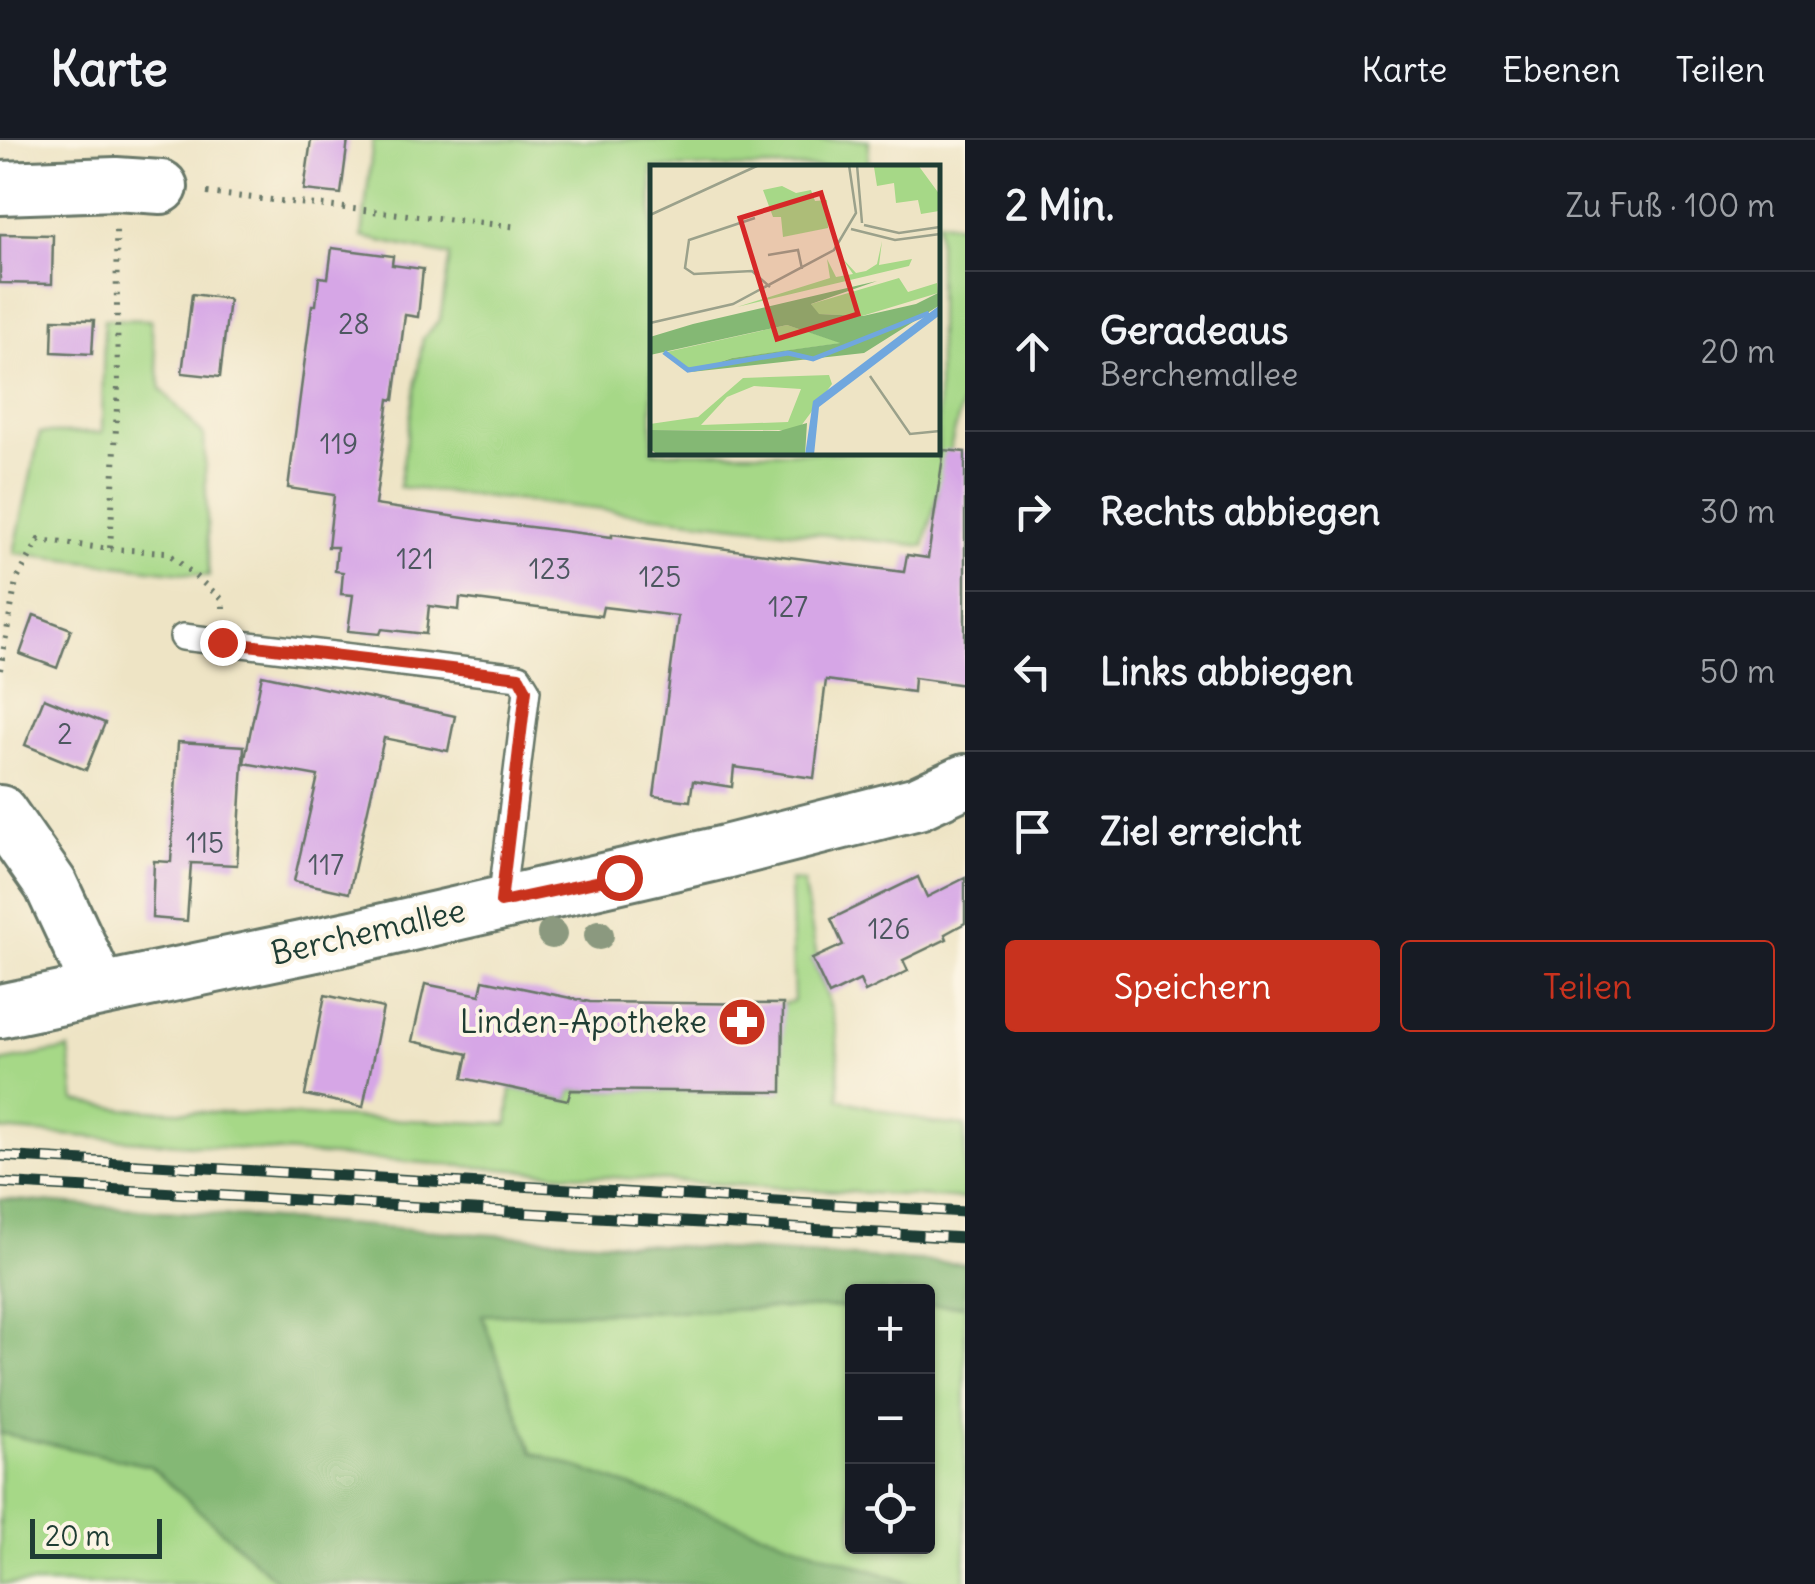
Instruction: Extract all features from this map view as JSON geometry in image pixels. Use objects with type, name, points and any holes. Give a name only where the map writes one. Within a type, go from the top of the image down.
[{"type":"street","points":[[0,188],[138,186]]},
{"type":"street","name":"Berchemallee","points":[[0,1011],[335,941],[831,826],[918,803],[965,782]]},
{"type":"street","points":[[0,812],[51,885],[100,990]]},
{"type":"lane","points":[[182,637],[519,677],[526,690],[501,902]]},
{"type":"path","points":[[110,549],[118,386],[138,186],[519,227]]},
{"type":"path","points":[[0,670],[16,581],[39,540],[167,552],[223,600],[222,642]]},
{"type":"green space","points":[[373,140],[869,140],[868,165],[650,165],[650,455],[940,455],[940,221],[965,226],[965,392],[924,546],[399,487],[423,338],[440,320],[450,256],[362,237]]},
{"type":"green space","points":[[104,319],[150,320],[161,389],[204,436],[209,576],[14,553],[40,433],[102,433]]},
{"type":"green space","points":[[790,881],[803,882],[817,957],[812,960],[835,1028],[839,1099],[932,1123],[965,1126],[965,1199],[591,1176],[0,1130],[0,1062],[69,1049],[75,1101],[123,1109],[508,1124],[511,1088],[568,1100],[571,1090],[781,1092],[782,1004],[794,1001]]},
{"type":"green space","points":[[0,1199],[965,1264],[965,1305],[935,1306],[935,1284],[845,1284],[845,1307],[482,1315],[532,1452],[911,1584],[280,1584],[150,1466],[0,1433]]},
{"type":"green space","points":[[965,1305],[965,1584],[911,1584],[532,1452],[481,1314],[845,1307],[845,1554],[935,1554],[935,1306]]},
{"type":"green space","points":[[0,1433],[150,1466],[280,1584],[0,1584]]},
{"type":"building","points":[[311,140],[348,140],[341,194],[304,190]]},
{"type":"building","points":[[0,234],[53,235],[52,284],[0,283]]},
{"type":"building","points":[[332,248],[393,256],[392,265],[423,269],[418,317],[405,315],[375,505],[904,572],[907,555],[928,558],[944,450],[965,452],[965,685],[914,678],[913,692],[826,680],[814,778],[734,767],[732,787],[693,781],[690,801],[654,796],[678,616],[603,607],[601,616],[460,598],[459,610],[429,606],[426,634],[382,629],[380,634],[348,631],[353,595],[341,594],[343,572],[335,571],[337,547],[328,547],[334,495],[288,488],[312,305],[316,305],[319,277],[328,278]]},
{"type":"building","points":[[192,294],[229,299],[220,377],[182,373]]},
{"type":"building","points":[[53,319],[94,320],[92,354],[52,352]]},
{"type":"building","points":[[34,615],[71,629],[57,668],[20,654]]},
{"type":"building","points":[[262,675],[455,716],[448,751],[384,738],[349,893],[294,881],[318,776],[244,763]]},
{"type":"building","points":[[44,698],[105,723],[86,770],[25,745]]},
{"type":"building","points":[[178,742],[244,746],[237,865],[191,863],[187,921],[152,918],[154,861],[171,862]]},
{"type":"building","points":[[918,877],[927,897],[965,878],[965,923],[945,934],[947,939],[903,960],[908,971],[865,992],[860,980],[829,995],[812,959],[843,945],[831,919]]},
{"type":"building","points":[[483,980],[590,1002],[783,1004],[782,1092],[571,1090],[568,1100],[463,1078],[468,1054],[412,1041],[425,984],[480,995]]},
{"type":"building","points":[[325,995],[383,1008],[363,1107],[305,1095]]},
{"type":"railway","points":[[0,1156],[965,1212]]},
{"type":"railway","points":[[0,1183],[965,1238]]},
{"type":"place","name":"Linden-Apotheke","points":[[742,1022]]},
{"type":"route","points":[[222,642],[519,677],[526,690],[501,902],[619,877]]}]
